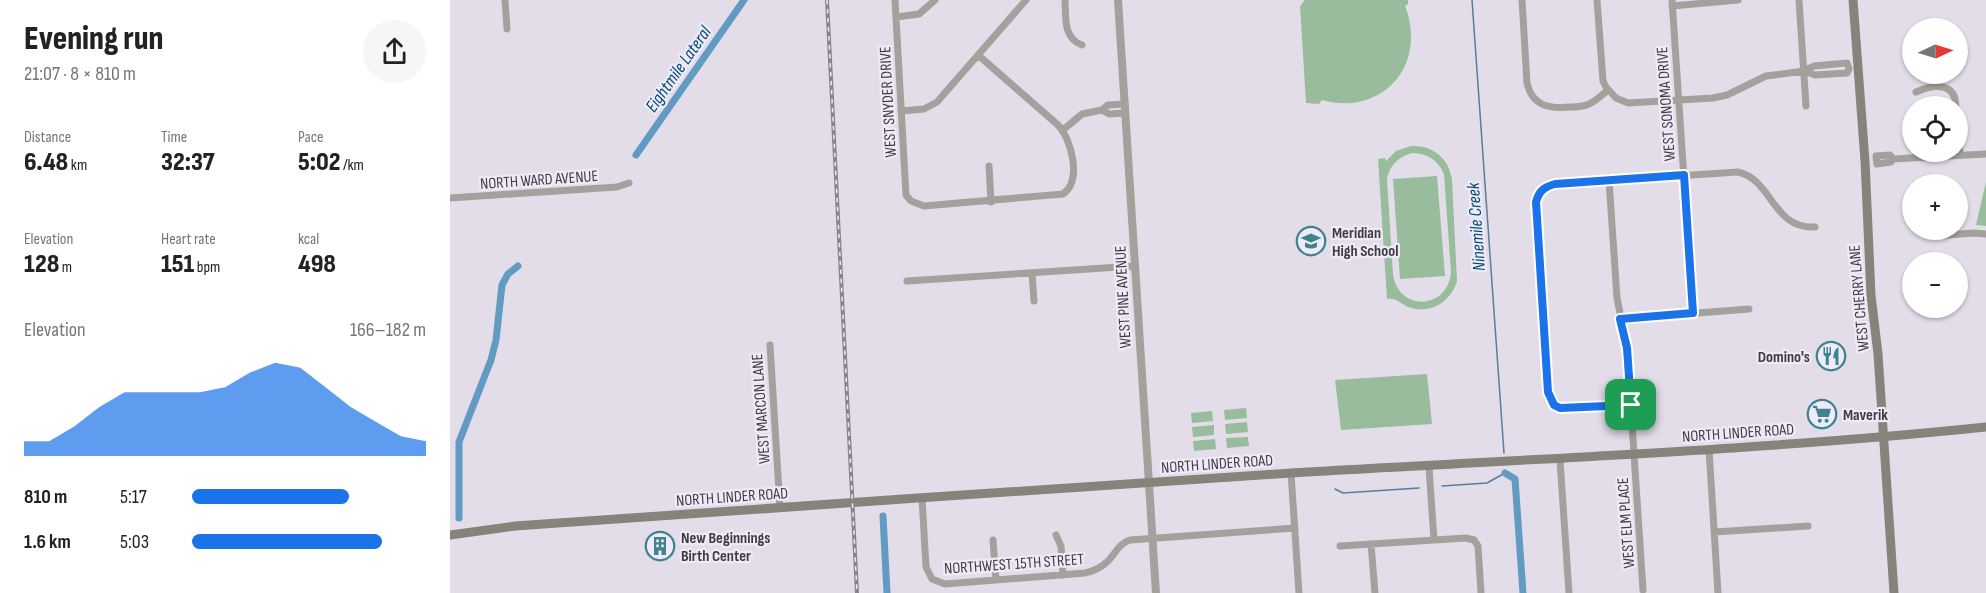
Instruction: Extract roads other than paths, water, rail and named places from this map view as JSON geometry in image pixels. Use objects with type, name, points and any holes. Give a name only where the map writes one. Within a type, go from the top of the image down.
[{"type":"main road","name":"WEST CHERRY LANE","points":[[1853,0],[1854,68],[1864,161],[1871,295],[1878,354],[1894,593]]},
{"type":"main road","name":"NORTH LINDER ROAD","points":[[450,535],[515,526],[1291,473],[1428,467],[1709,449],[1986,427]]},
{"type":"street","points":[[505,0],[507,29]]},
{"type":"street","name":"WEST SNYDER DRIVE","points":[[895,0],[906,195],[917,205],[924,206],[991,202]]},
{"type":"street","points":[[896,18],[919,14],[935,0]]},
{"type":"street","points":[[901,111],[924,109],[937,102],[1026,0]]},
{"type":"street","points":[[1065,0],[1067,32],[1076,43],[1082,45]]},
{"type":"street","name":"WEST PINE AVENUE","points":[[1118,0],[1156,593]]},
{"type":"street","points":[[1522,0],[1527,83],[1537,102],[1550,108],[1583,106],[1590,104],[1608,90]]},
{"type":"street","points":[[1597,0],[1602,74],[1608,90],[1616,98],[1628,103],[1720,97],[1766,76],[1804,71],[1815,75],[1847,73],[1854,68]]},
{"type":"street","points":[[1672,3],[1738,0]]},
{"type":"street","points":[[1799,0],[1806,106]]},
{"type":"street","name":"WEST SONOMA DRIVE","points":[[1672,3],[1693,313]]},
{"type":"street","points":[[978,55],[1063,130],[1071,150],[1073,178],[1070,190],[1057,196],[991,202],[989,166]]},
{"type":"street","points":[[1916,92],[1928,86],[1942,86],[1949,89],[1954,96]]},
{"type":"street","points":[[1063,130],[1082,114],[1102,110],[1108,105],[1125,108]]},
{"type":"street","points":[[1968,155],[1986,154]]},
{"type":"street","points":[[1864,161],[1876,160],[1876,156],[1890,155],[1893,159],[1902,158]]},
{"type":"street","points":[[1631,405],[1567,409],[1554,405],[1548,392],[1536,202],[1542,189],[1555,184],[1738,172],[1745,173],[1757,181],[1774,206],[1794,224],[1815,227]]},
{"type":"street","name":"WEST ELM PLACE","points":[[1609,180],[1617,298],[1627,348],[1643,590]]},
{"type":"street","name":"NORTH WARD AVENUE","points":[[450,198],[617,187],[630,183]]},
{"type":"street","points":[[1968,233],[1986,234]]},
{"type":"street","points":[[907,281],[1136,266]]},
{"type":"street","points":[[1032,273],[1034,301]]},
{"type":"street","points":[[1620,319],[1749,309]]},
{"type":"street","name":"WEST MARCON LANE","points":[[770,345],[780,508]]},
{"type":"street","points":[[1709,449],[1718,593]]},
{"type":"street","points":[[1560,459],[1569,593]]},
{"type":"street","points":[[1428,467],[1434,540]]},
{"type":"street","points":[[1291,473],[1299,593]]},
{"type":"street","name":"NORTHWEST 15TH STREET","points":[[922,498],[926,567],[932,579],[945,584],[1085,573],[1098,569],[1108,561],[1120,539],[1295,528]]},
{"type":"street","points":[[1714,532],[1808,526]]},
{"type":"street","points":[[1056,535],[1061,546],[1063,575]]},
{"type":"street","points":[[1340,546],[1466,538],[1474,540],[1478,546],[1481,593]]},
{"type":"street","points":[[993,540],[996,580]]},
{"type":"street","points":[[1371,544],[1375,593]]},
{"type":"waterway","name":"Eightmile Lateral","points":[[636,155],[744,0]]},
{"type":"waterway","name":"Ninemile Creek","points":[[1472,0],[1504,453]]},
{"type":"waterway","name":"Eightmile Lateral","points":[[459,518],[459,442],[491,360],[496,340],[502,285],[508,274],[518,266]]},
{"type":"waterway","name":"Ninemile Creek","points":[[1442,486],[1487,483],[1505,473]]},
{"type":"waterway","points":[[1505,473],[1515,479],[1523,593]]},
{"type":"waterway","name":"Ninemile Creek","points":[[1335,489],[1343,493],[1419,488]]},
{"type":"waterway","points":[[883,516],[887,593]]},
{"type":"railway","points":[[827,0],[857,593]]},
{"type":"place","name":"Meridian High School","points":[[1311,241]]},
{"type":"place","name":"Domino's","points":[[1831,356]]},
{"type":"place","name":"Maverik","points":[[1822,414]]},
{"type":"place","name":"New Beginnings Birth Center","points":[[660,546]]}]
